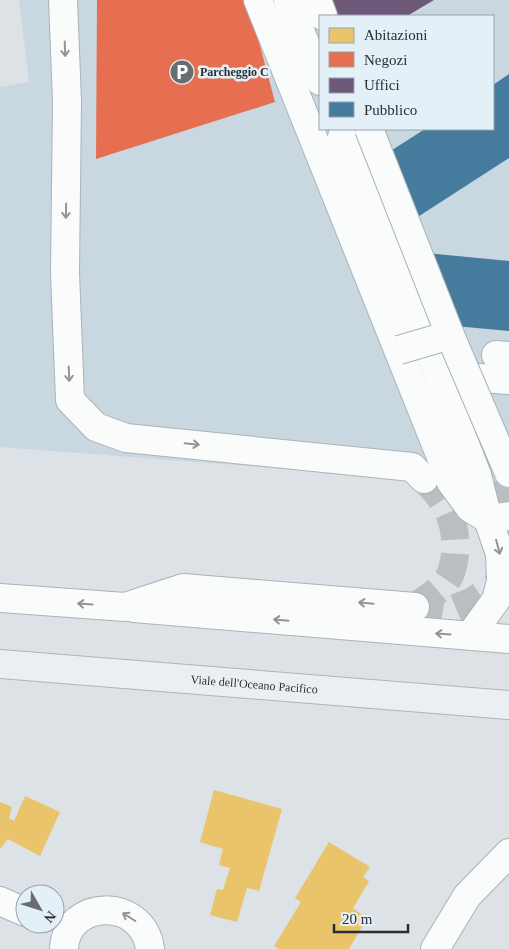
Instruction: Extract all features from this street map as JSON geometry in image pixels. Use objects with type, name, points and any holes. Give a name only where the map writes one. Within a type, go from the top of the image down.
[{"type":"main road","name":"Viale dell'Oceano Pacifico","points":[[0,664],[509,705]]},
{"type":"street","points":[[63,0],[67,101],[65,273],[70,400],[96,427],[126,438],[412,467],[424,479]]},
{"type":"street","points":[[258,0],[314,123],[399,350],[451,482],[470,508],[502,513]]},
{"type":"street","points":[[288,0],[319,78]]},
{"type":"street","points":[[317,0],[323,15]]},
{"type":"street","points":[[369,130],[450,335],[496,473],[502,513],[501,581],[496,600],[470,636]]},
{"type":"street","points":[[342,137],[418,323]]},
{"type":"street","points":[[399,350],[450,335]]},
{"type":"street","points":[[431,357],[496,473]]},
{"type":"street","points":[[453,376],[509,380]]},
{"type":"street","points":[[125,607],[183,588],[415,607]]},
{"type":"street","points":[[0,598],[509,639]]},
{"type":"street","points":[[435,949],[467,896],[509,853]]},
{"type":"street","points":[[0,901],[15,908]]},
{"type":"street","points":[[62,935],[78,920],[90,913],[104,909],[119,911],[132,917],[142,927],[150,949]]},
{"type":"shaded area","points":[[19,0],[509,0],[509,486],[0,447],[0,87],[29,82]]},
{"type":"building: Abitazioni","points":[[214,790],[282,809],[259,891],[247,888],[237,922],[210,915],[217,889],[223,890],[230,868],[219,865],[223,849],[200,842]]},
{"type":"building: Abitazioni","points":[[25,796],[60,812],[40,856],[8,839],[0,849],[0,802],[12,807],[9,818],[14,821]]},
{"type":"building: Abitazioni","points":[[329,842],[370,867],[363,877],[369,881],[353,908],[362,915],[358,922],[363,925],[349,949],[279,949],[274,946],[301,902],[295,898]]},
{"type":"building: Negozi","name":"Parcheggio C","points":[[97,0],[243,0],[259,42],[275,102],[96,159]]},
{"type":"building: Uffici","points":[[325,0],[434,0],[409,15],[332,15]]},
{"type":"building: Pubblico","points":[[509,74],[509,158],[413,220],[389,152],[423,130],[494,130],[494,84]]},
{"type":"building: Pubblico","points":[[426,253],[509,261],[509,331],[455,326]]},
{"type":"tunnel","points":[[305,0],[319,36]]},
{"type":"tunnel","points":[[415,607],[446,612],[473,601],[499,583],[503,574],[505,530],[496,485],[450,367]]},
{"type":"tunnel","points":[[415,607],[439,590],[447,580],[452,569],[455,554],[454,532],[449,513],[439,496],[424,479]]},
{"type":"place","name":"Parcheggio C","points":[[182,72]]}]
